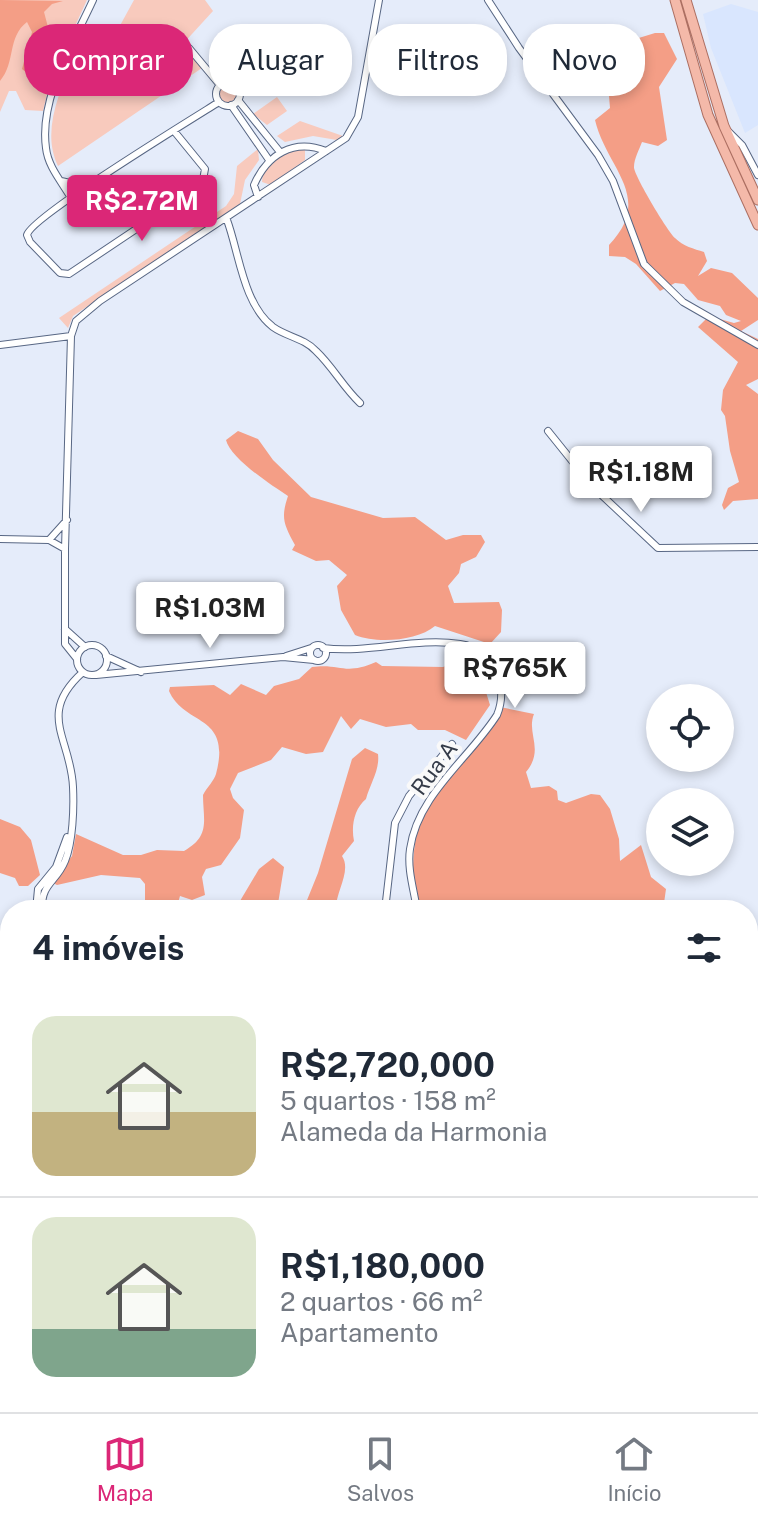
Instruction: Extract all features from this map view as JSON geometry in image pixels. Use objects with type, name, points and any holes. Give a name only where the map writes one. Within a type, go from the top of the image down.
[{"type":"main road","points":[[675,0],[684,14],[724,126],[758,200]]},
{"type":"main road","points":[[686,0],[684,14],[708,115],[758,225]]},
{"type":"street","points":[[71,198],[46,149],[48,108],[93,0]]},
{"type":"street","points":[[83,672],[65,644],[71,336],[76,321],[100,301],[227,220],[346,138],[358,117],[379,0]]},
{"type":"street","points":[[488,0],[519,48],[598,155],[613,181],[644,264],[683,302],[758,345]]},
{"type":"street","points":[[193,53],[209,72]]},
{"type":"street","points":[[216,96],[219,102]]},
{"type":"street","points":[[231,105],[239,96]]},
{"type":"street","points":[[238,100],[280,152]]},
{"type":"street","points":[[174,131],[205,169],[202,185],[69,274],[60,273],[30,242],[27,232],[30,226],[71,198],[89,187],[174,131],[219,102],[231,105],[269,160]]},
{"type":"street","points":[[248,130],[257,123]]},
{"type":"street","points":[[724,126],[742,145],[758,175]]},
{"type":"street","points":[[260,147],[265,148],[270,141]]},
{"type":"street","points":[[258,197],[254,185],[269,160],[280,152],[300,146],[326,151]]},
{"type":"street","points":[[61,181],[89,187]]},
{"type":"street","points":[[227,220],[251,295],[262,314],[273,327],[308,343],[342,386],[360,403]]},
{"type":"street","points":[[0,345],[71,336]]},
{"type":"street","points":[[548,431],[593,487],[658,548],[758,547]]},
{"type":"street","points":[[49,540],[67,520]]},
{"type":"street","points":[[0,539],[49,540],[65,549]]},
{"type":"street","points":[[65,629],[85,647],[95,646],[106,656],[141,672]]},
{"type":"street","name":"Rua A","points":[[283,657],[311,648],[346,651],[462,644],[493,662],[500,677],[502,703],[497,715],[434,793],[417,824],[410,870],[415,900]]},
{"type":"street","points":[[77,659],[85,647]]},
{"type":"street","points":[[311,648],[318,660]]},
{"type":"street","points":[[318,660],[323,648]]},
{"type":"street","name":"Rua A","points":[[96,675],[283,657],[318,660],[346,651]]},
{"type":"street","points":[[83,672],[96,675],[106,665],[106,656]]},
{"type":"street","points":[[39,900],[38,889],[56,867],[69,834],[73,786],[57,714],[60,700],[69,685],[83,672]]},
{"type":"street","points":[[386,900],[390,842],[395,823],[409,796],[452,744]]},
{"type":"shaded area","points":[[0,0],[87,0],[76,24],[24,24],[24,96],[47,96],[43,111],[25,110],[16,91],[9,91],[0,112]]},
{"type":"shaded area","points":[[0,0],[63,1],[52,4],[44,12],[47,24],[24,24],[0,81]]},
{"type":"shaded area","points":[[134,0],[205,0],[213,11],[193,33],[193,24],[121,24]]},
{"type":"shaded area","points":[[731,4],[758,12],[758,125],[745,133],[711,48],[703,14]]},
{"type":"shaded area","points":[[664,33],[677,59],[659,87],[667,140],[658,146],[642,142],[635,161],[635,172],[675,238],[704,252],[707,261],[698,276],[711,268],[732,273],[758,298],[758,320],[741,331],[758,339],[758,379],[746,385],[758,394],[758,499],[733,501],[724,510],[722,505],[728,488],[739,482],[725,416],[721,410],[723,390],[738,362],[698,327],[709,316],[734,323],[741,321],[726,315],[720,306],[698,300],[684,284],[675,283],[660,291],[636,264],[625,257],[609,256],[609,245],[622,228],[628,212],[628,197],[595,120],[610,108],[609,96],[645,96],[645,36]]},
{"type":"shaded area","points":[[193,59],[202,68],[193,74]]},
{"type":"shaded area","points":[[59,96],[161,96],[58,166],[51,139]]},
{"type":"shaded area","points":[[220,96],[236,96],[228,103]]},
{"type":"shaded area","points":[[277,97],[287,111],[267,125],[253,114]]},
{"type":"shaded area","points":[[300,121],[343,136],[337,140],[313,136],[285,142],[277,136]]},
{"type":"shaded area","points":[[258,149],[259,160],[245,180],[240,204],[73,316],[68,328],[59,318],[226,206],[234,194],[237,166]]},
{"type":"shaded area","points":[[305,149],[305,160],[271,185],[262,182],[266,169],[277,158]]},
{"type":"shaded area","points":[[238,431],[258,439],[273,460],[311,497],[383,518],[415,517],[446,540],[463,535],[481,535],[485,542],[476,557],[461,564],[459,573],[448,586],[454,603],[499,602],[502,610],[501,632],[490,644],[435,626],[418,635],[396,640],[374,640],[355,635],[341,610],[337,586],[347,575],[329,560],[316,561],[292,550],[295,545],[284,515],[288,496],[235,455],[226,440]]},
{"type":"shaded area","points":[[470,657],[476,660],[490,705],[466,740],[445,730],[418,730],[411,724],[386,727],[360,719],[351,729],[341,716],[323,752],[306,754],[282,747],[271,760],[238,773],[230,789],[233,798],[244,810],[240,838],[221,865],[206,869],[202,877],[205,895],[192,900],[180,896],[179,900],[145,900],[145,884],[140,878],[101,875],[57,885],[51,882],[72,856],[76,834],[123,855],[141,855],[157,850],[184,851],[202,833],[203,795],[216,774],[218,740],[212,730],[176,702],[169,691],[170,687],[214,685],[230,695],[241,684],[266,695],[274,686],[299,679],[312,667],[349,669],[376,662],[382,666],[443,667]]},
{"type":"shaded area","points":[[500,707],[534,714],[535,749],[526,772],[531,788],[549,786],[557,791],[558,800],[566,803],[591,794],[600,795],[610,809],[619,839],[620,861],[641,845],[646,876],[651,876],[666,889],[664,900],[414,900],[414,852],[422,818],[438,789]]},
{"type":"shaded area","points":[[365,748],[378,754],[378,766],[366,799],[354,818],[354,841],[342,856],[345,868],[337,900],[307,900],[318,873],[352,759]]},
{"type":"shaded area","points":[[0,819],[20,827],[31,840],[40,875],[28,886],[19,886],[15,878],[0,873]]},
{"type":"shaded area","points":[[273,858],[284,867],[279,900],[241,900],[259,869]]}]
